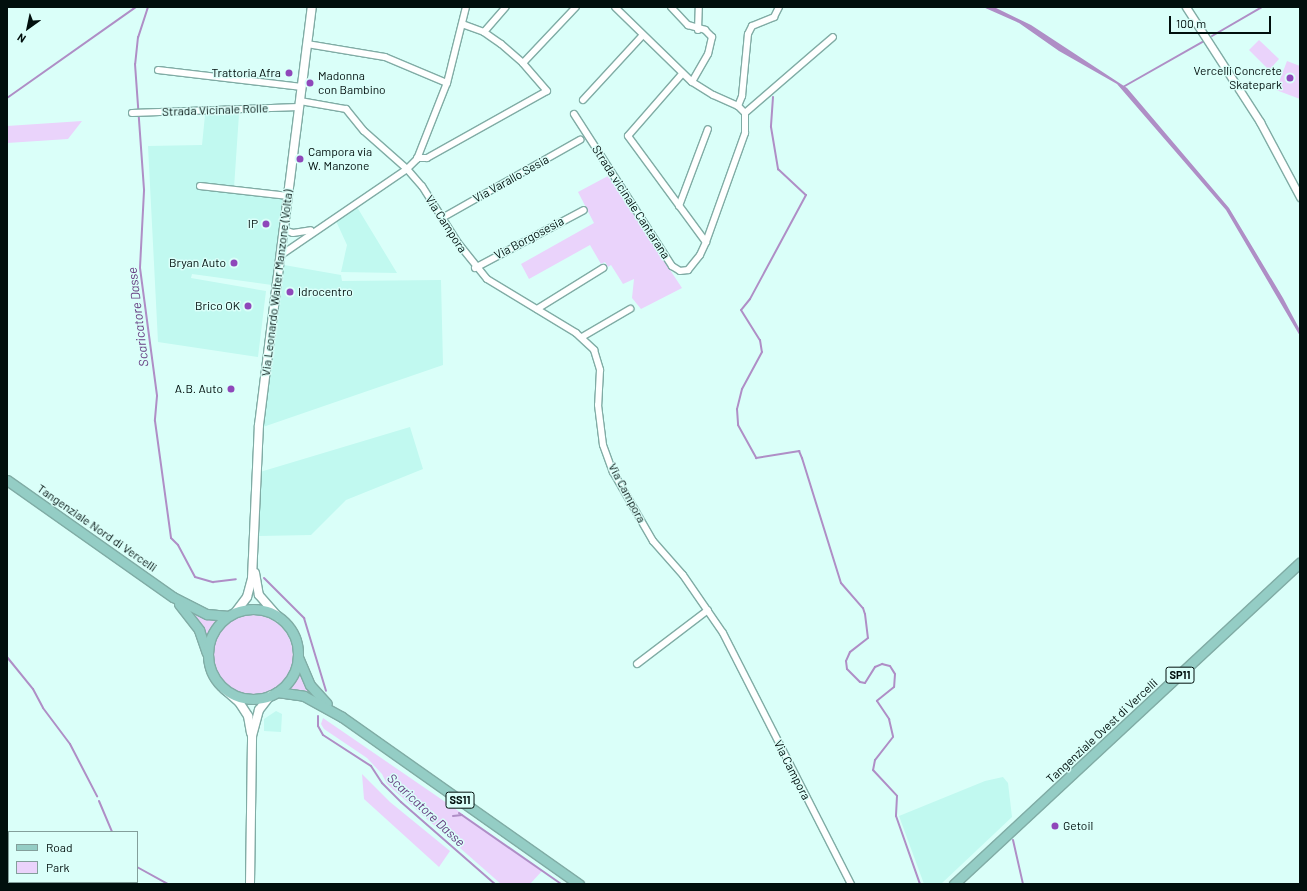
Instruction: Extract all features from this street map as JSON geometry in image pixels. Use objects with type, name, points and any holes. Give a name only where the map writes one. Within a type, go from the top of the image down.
[{"type":"main road","name":"Via Leonardo Walter Manzone (Volta)","points":[[232,615],[249,592],[253,560],[259,425],[312,7]]},
{"type":"main road","name":"Tangenziale Nord di Vercelli","points":[[7,480],[173,597],[207,614],[232,615],[246,610],[261,610],[279,618],[294,637],[298,657],[313,690],[342,717]]},
{"type":"main road","name":"Via Leonardo Walter Manzone (Volta)","points":[[253,560],[259,594],[279,618]]},
{"type":"main road","name":"Tangenziale Ovest di Vercelli","points":[[954,884],[1300,563]]},
{"type":"main road","name":"Tangenziale Nord di Vercelli","points":[[173,597],[199,630],[215,679],[224,689],[246,698],[274,694],[304,696],[342,717],[579,884]]},
{"type":"main road","points":[[208,656],[213,635],[232,615]]},
{"type":"main road","points":[[252,736],[259,710],[274,694],[286,685],[294,671],[298,657]]},
{"type":"main road","points":[[224,689],[239,702],[248,716],[252,736],[250,884]]},
{"type":"street","points":[[281,255],[407,169],[417,158],[447,84],[466,7]]},
{"type":"street","points":[[484,32],[506,7]]},
{"type":"street","points":[[523,63],[576,7]]},
{"type":"street","points":[[615,7],[682,74],[713,96],[738,106],[745,112],[833,37]]},
{"type":"street","points":[[670,7],[688,25],[698,30],[705,30],[712,37],[712,44],[692,82]]},
{"type":"street","points":[[698,30],[699,7]]},
{"type":"street","points":[[738,106],[742,96],[748,34],[752,26],[774,17],[779,7]]},
{"type":"street","points":[[1186,7],[1260,122],[1300,197]]},
{"type":"street","points":[[417,158],[427,158],[546,92],[523,63],[484,32],[462,24]]},
{"type":"street","points":[[583,100],[643,35]]},
{"type":"street","points":[[307,44],[385,57],[447,84]]},
{"type":"street","points":[[158,70],[302,87]]},
{"type":"street","points":[[682,74],[628,136],[706,242]]},
{"type":"street","name":"Strada Vicinale Rolle","points":[[134,113],[300,104]]},
{"type":"street","name":"Via Campora","points":[[300,104],[346,109],[364,132],[407,169],[422,186],[475,268],[487,279],[582,337],[594,350],[599,360],[598,405],[603,445],[613,472],[653,541],[683,575],[723,633],[851,884]]},
{"type":"street","name":"Strada vicinale Cantarana","points":[[574,114],[672,266],[680,271],[688,270],[706,242],[745,133],[747,121],[745,112]]},
{"type":"street","points":[[679,206],[708,129]]},
{"type":"street","name":"Via Varallo Sesia","points":[[442,218],[580,140]]},
{"type":"street","points":[[200,186],[288,196]]},
{"type":"street","name":"Via Borgosesia","points":[[475,268],[584,210]]},
{"type":"street","points":[[284,230],[301,233],[317,229]]},
{"type":"street","points":[[537,309],[603,268]]},
{"type":"street","points":[[582,337],[630,309]]},
{"type":"street","points":[[637,664],[708,610]]},
{"type":"shaded area","points":[[983,7],[994,7],[1031,25],[1127,88],[1229,208],[1283,298],[1300,330],[1300,336],[1226,210],[1117,84],[1059,51],[1019,23]]},
{"type":"shaded area","points":[[239,114],[234,188],[199,189],[283,199],[272,285],[192,274],[191,278],[266,291],[258,357],[158,342],[148,146],[202,145],[205,115]]},
{"type":"shaded area","points":[[357,207],[397,273],[341,272],[347,245],[336,221]]},
{"type":"shaded area","points":[[284,265],[341,275],[342,281],[441,280],[443,365],[263,427]]},
{"type":"shaded area","points":[[410,427],[423,469],[346,500],[311,535],[259,536],[260,472]]},
{"type":"shaded area","points":[[276,711],[282,714],[281,732],[264,731],[264,719]]},
{"type":"shaded area","points":[[1003,777],[1008,783],[1012,817],[941,884],[924,884],[899,816],[985,781]]},
{"type":"green space","points":[[1259,40],[1279,59],[1269,70],[1249,50]]},
{"type":"green space","name":"Vercelli Concrete Skatepark","points":[[1287,61],[1300,66],[1300,99],[1276,90]]},
{"type":"green space","points":[[82,121],[68,139],[7,143],[7,126]]},
{"type":"green space","points":[[608,176],[682,288],[641,309],[632,298],[634,279],[623,284],[611,265],[608,267],[605,262],[601,264],[590,245],[529,279],[521,264],[594,223],[578,192]]},
{"type":"green space","points":[[194,615],[216,620],[206,637],[200,624]]},
{"type":"green space","points":[[253,615],[268,618],[281,627],[290,640],[293,655],[290,670],[281,683],[268,692],[253,695],[238,692],[225,683],[216,670],[213,655],[216,640],[225,627],[238,618]]},
{"type":"green space","points":[[300,672],[313,695],[289,690]]},
{"type":"green space","points":[[323,718],[457,810],[542,871],[530,884],[501,884],[387,784],[382,774],[367,758],[324,729],[321,724]]},
{"type":"green space","points":[[362,774],[390,802],[450,851],[439,867],[364,799]]},
{"type":"waterway","points":[[7,98],[136,7]]},
{"type":"waterway","name":"Scaricatore Dasse","points":[[148,7],[138,37],[135,64],[144,191],[140,268],[157,396],[155,421],[171,538],[178,545],[195,577],[213,582],[236,579]]},
{"type":"waterway","points":[[1212,36],[1262,7]]},
{"type":"waterway","points":[[1123,87],[1204,41]]},
{"type":"waterway","points":[[773,97],[771,127],[778,169],[806,195],[750,299],[741,310],[760,340],[762,352],[742,389],[737,409],[738,425],[756,458],[799,451],[841,583],[863,608],[865,614],[868,638],[850,652],[846,661],[847,669],[860,682],[865,683],[875,667],[882,664],[890,666],[895,674],[894,687],[877,701],[889,719],[893,737],[875,760],[873,770],[897,796],[896,816],[920,884]]},
{"type":"waterway","name":"Scaricatore Dasse","points":[[264,578],[304,618],[326,691]]},
{"type":"waterway","points":[[7,657],[33,689],[43,708],[70,744],[97,796]]},
{"type":"waterway","name":"Scaricatore Dasse","points":[[318,716],[318,726],[323,735],[371,766],[382,783],[401,802],[495,884]]},
{"type":"waterway","points":[[99,801],[112,831]]},
{"type":"waterway","points":[[459,813],[561,884]]},
{"type":"waterway","points":[[453,816],[462,815]]},
{"type":"waterway","points":[[1013,840],[1023,884]]},
{"type":"waterway","points":[[138,868],[168,884]]},
{"type":"place","name":"Trattoria Afra","points":[[289,73]]},
{"type":"place","name":"Vercelli Concrete Skatepark","points":[[1290,78]]},
{"type":"place","name":"Madonna con Bambino","points":[[310,83]]},
{"type":"place","name":"Campora via W. Manzone","points":[[300,159]]},
{"type":"place","name":"IP","points":[[266,224]]},
{"type":"place","name":"Bryan Auto","points":[[234,263]]},
{"type":"place","name":"Idrocentro","points":[[290,292]]},
{"type":"place","name":"Brico OK","points":[[248,306]]},
{"type":"place","name":"A.B. Auto","points":[[231,389]]},
{"type":"place","name":"Getoil","points":[[1055,826]]}]
